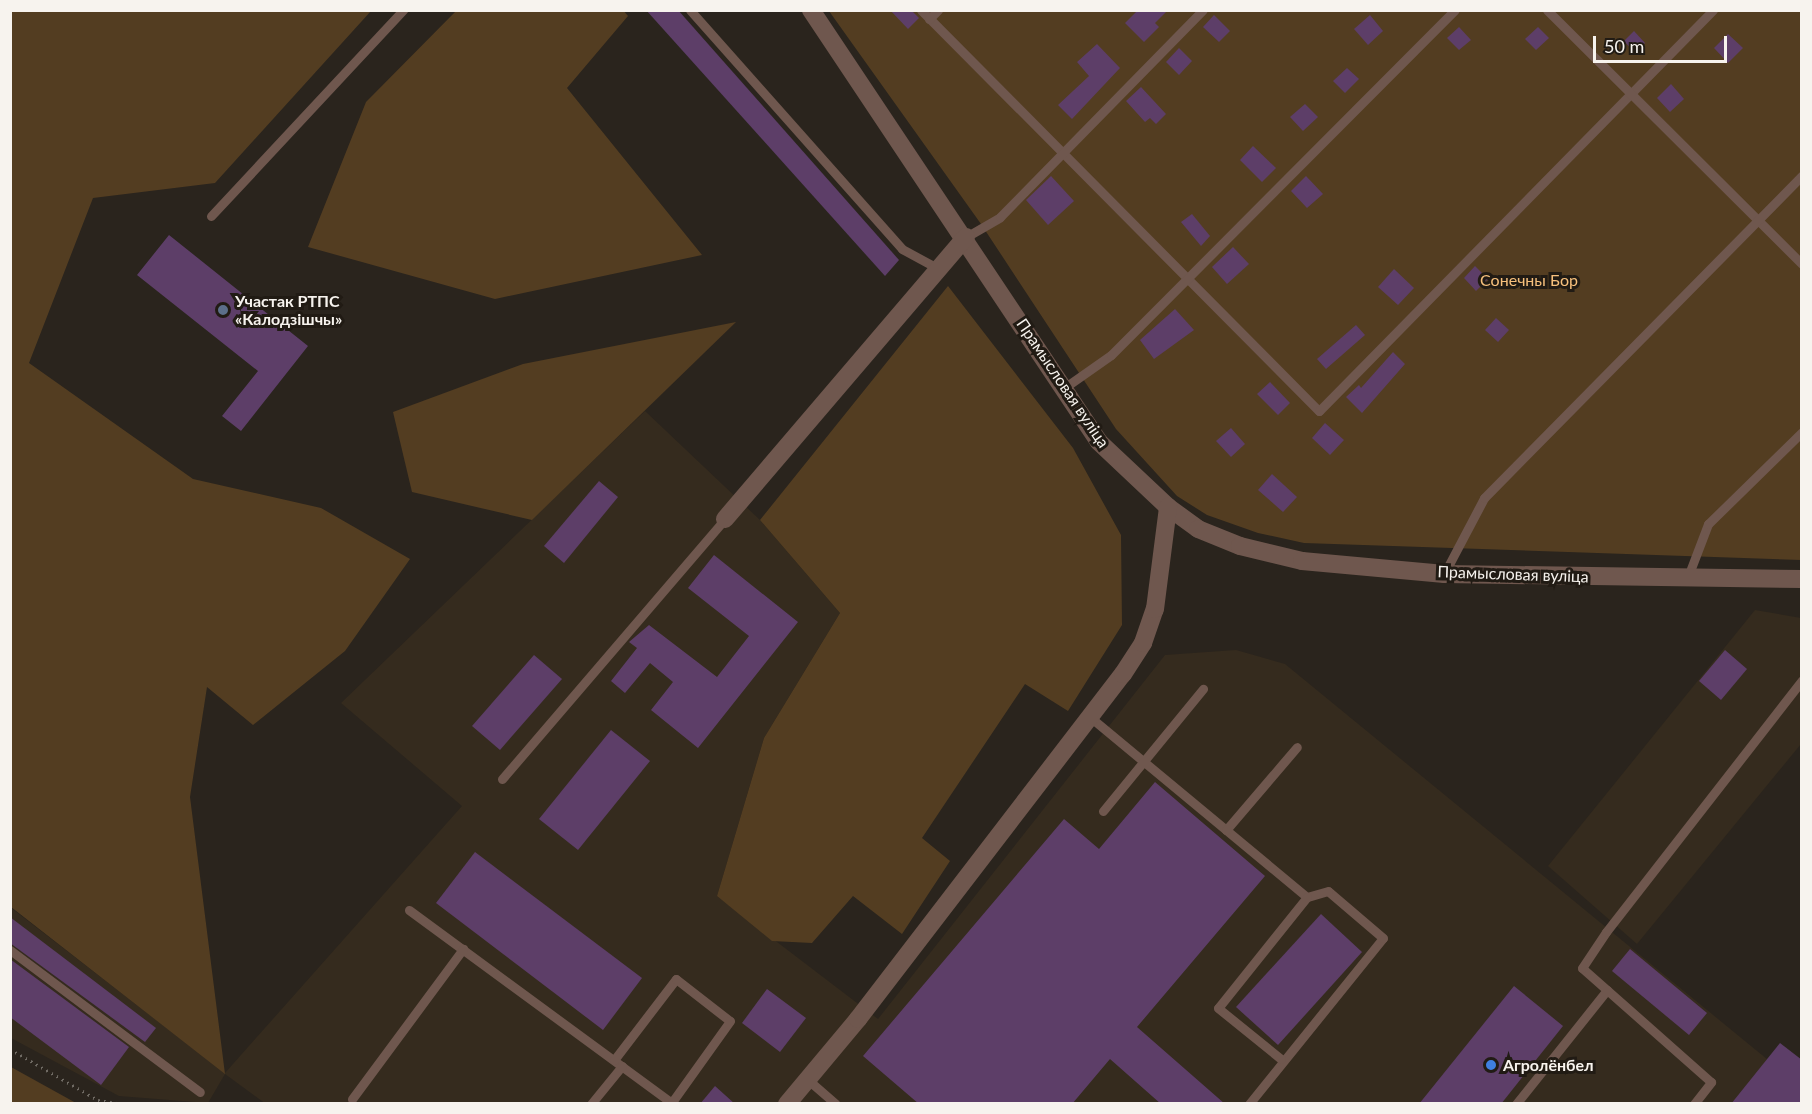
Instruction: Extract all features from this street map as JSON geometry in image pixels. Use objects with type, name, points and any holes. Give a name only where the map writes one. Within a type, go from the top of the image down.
[{"type":"street","name":"Прамысловая вуліца","points":[[811,10],[966,237],[1099,442],[1168,507],[1198,529],[1240,546],[1302,561],[1444,574],[1802,579]]},
{"type":"street","points":[[725,519],[966,237]]},
{"type":"street","points":[[787,1104],[1090,717],[1143,643],[1155,609],[1168,507]]},
{"type":"lane","points":[[211,216],[403,10]]},
{"type":"lane","points":[[690,10],[902,249],[939,269]]},
{"type":"lane","points":[[921,10],[1061,154],[1319,411],[1713,10]]},
{"type":"lane","points":[[929,19],[938,10]]},
{"type":"lane","points":[[966,237],[1000,217],[1203,10]]},
{"type":"lane","points":[[1064,388],[1111,355],[1455,10]]},
{"type":"lane","points":[[1547,10],[1802,264]]},
{"type":"lane","points":[[1444,574],[1484,498],[1802,174]]},
{"type":"lane","points":[[1687,579],[1708,524],[1802,432]]},
{"type":"lane","points":[[502,779],[725,519]]},
{"type":"lane","points":[[1694,1104],[1711,1082],[1582,968],[1606,932],[1802,680]]},
{"type":"lane","points":[[1103,811],[1203,689]]},
{"type":"lane","points":[[1090,717],[1307,897]]},
{"type":"lane","points":[[1226,830],[1297,747]]},
{"type":"lane","points":[[1249,1104],[1281,1059],[1383,938],[1328,891],[1307,897],[1218,1008],[1281,1059]]},
{"type":"lane","points":[[409,910],[618,1063],[670,1102],[730,1021],[676,979],[618,1063],[591,1104]]},
{"type":"lane","points":[[352,1099],[463,949]]},
{"type":"lane","points":[[10,950],[200,1092]]},
{"type":"lane","points":[[1516,1104],[1607,990]]},
{"type":"lane","points":[[807,1079],[836,1104]]},
{"type":"path","points":[[10,1049],[98,1100],[123,1104]]},
{"type":"shaded area","points":[[645,411],[760,520],[840,613],[764,738],[717,896],[878,1019],[1165,655],[1236,650],[1285,664],[1801,1087],[1801,1103],[266,1104],[225,1074],[208,1103],[119,1096],[11,1038],[10,907],[225,1073],[462,806],[341,703]]},
{"type":"shaded area","points":[[1755,610],[1801,618],[1801,744],[1637,944],[1548,866]]},
{"type":"green space","points":[[623,10],[628,16],[567,88],[702,255],[495,299],[308,247],[366,102],[456,11]]},
{"type":"green space","points":[[10,11],[371,11],[215,183],[93,198],[29,363],[193,479],[321,508],[410,559],[345,651],[253,725],[207,687],[190,797],[225,1074],[11,907]]},
{"type":"green space","name":"Сонечны Бор","points":[[829,11],[1801,11],[1801,560],[1304,543],[1258,533],[1207,515],[1177,496],[1116,429],[981,224]]},
{"type":"green space","points":[[948,286],[1073,448],[1121,535],[1122,625],[1068,711],[1025,684],[922,838],[950,861],[902,934],[853,896],[812,943],[772,941],[717,896],[764,738],[840,613],[760,520]]},
{"type":"green space","points":[[736,322],[532,520],[412,492],[393,412],[523,364]]},
{"type":"green space","points":[[11,1067],[76,1103],[11,1103]]},
{"type":"building","points":[[646,10],[678,10],[899,260],[885,276]]},
{"type":"building","points":[[890,10],[911,10],[919,18],[908,29]]},
{"type":"building","points":[[1138,10],[1168,10],[1155,23],[1159,27],[1144,42],[1125,23]]},
{"type":"building","points":[[1214,15],[1230,31],[1219,42],[1203,27]]},
{"type":"building","points":[[1370,15],[1383,31],[1368,45],[1354,29]]},
{"type":"building","points":[[1459,27],[1471,40],[1459,50],[1447,38]]},
{"type":"building","points":[[1538,27],[1549,38],[1536,50],[1525,39]]},
{"type":"building","points":[[1634,31],[1645,43],[1635,53],[1624,41]]},
{"type":"building","points":[[1728,34],[1743,48],[1728,63],[1714,48]]},
{"type":"building","points":[[1097,44],[1120,68],[1072,119],[1058,105],[1089,76],[1077,62]]},
{"type":"building","points":[[1179,48],[1192,61],[1179,75],[1166,62]]},
{"type":"building","points":[[1347,68],[1359,79],[1345,93],[1333,81]]},
{"type":"building","points":[[1671,84],[1684,99],[1670,112],[1657,98]]},
{"type":"building","points":[[1141,87],[1166,114],[1156,124],[1150,118],[1145,122],[1126,101]]},
{"type":"building","points":[[1305,104],[1318,117],[1303,131],[1290,117]]},
{"type":"building","points":[[1253,146],[1276,168],[1262,182],[1240,160]]},
{"type":"building","points":[[1051,176],[1074,201],[1048,225],[1026,200]]},
{"type":"building","points":[[1306,176],[1323,194],[1307,208],[1291,191]]},
{"type":"building","points":[[1192,214],[1210,236],[1201,246],[1181,222]]},
{"type":"building","name":"Участак РТПС «Калодзішчы»","points":[[169,235],[308,346],[241,431],[222,416],[258,371],[137,275]]},
{"type":"building","points":[[1233,247],[1249,264],[1227,284],[1212,267]]},
{"type":"building","points":[[1475,266],[1488,279],[1476,291],[1464,278]]},
{"type":"building","points":[[1394,269],[1414,288],[1398,305],[1378,287]]},
{"type":"building","points":[[1175,309],[1194,330],[1154,359],[1140,340]]},
{"type":"building","points":[[1496,318],[1509,330],[1498,342],[1485,330]]},
{"type":"building","points":[[1356,325],[1365,335],[1326,369],[1317,359]]},
{"type":"building","points":[[1393,352],[1405,364],[1362,413],[1346,397],[1359,385],[1361,388]]},
{"type":"building","points":[[1270,382],[1290,403],[1278,415],[1257,394]]},
{"type":"building","points":[[1325,423],[1344,440],[1330,455],[1312,438]]},
{"type":"building","points":[[1231,428],[1245,444],[1231,457],[1216,441]]},
{"type":"building","points":[[1272,474],[1297,497],[1283,512],[1258,490]]},
{"type":"building","points":[[599,481],[618,497],[564,563],[544,546]]},
{"type":"building","points":[[714,555],[798,622],[698,748],[651,710],[673,682],[650,663],[625,693],[611,681],[637,648],[629,642],[649,625],[717,677],[749,636],[688,588]]},
{"type":"building","points":[[1725,650],[1747,669],[1721,700],[1699,681]]},
{"type":"building","points":[[534,655],[562,679],[500,750],[472,726]]},
{"type":"building","points":[[611,730],[650,761],[578,850],[539,819]]},
{"type":"building","points":[[1155,782],[1265,876],[1137,1027],[1225,1104],[1161,1104],[1110,1059],[1072,1104],[919,1104],[863,1056],[1064,819],[1099,849]]},
{"type":"building","points":[[475,852],[642,978],[603,1030],[436,903]]},
{"type":"building","points":[[1321,914],[1362,952],[1278,1045],[1236,1007]]},
{"type":"building","points":[[10,917],[156,1028],[145,1042],[10,943]]},
{"type":"building","points":[[1630,949],[1707,1013],[1689,1035],[1612,971]]},
{"type":"building","points":[[10,959],[129,1047],[101,1085],[10,1017]]},
{"type":"building","name":"Агролёнбел","points":[[1514,986],[1563,1026],[1501,1104],[1419,1104]]},
{"type":"building","points":[[767,989],[806,1018],[780,1052],[742,1023]]},
{"type":"building","points":[[1780,1043],[1802,1060],[1802,1104],[1731,1104]]},
{"type":"building","points":[[715,1086],[735,1104],[700,1104]]},
{"type":"place","name":"Участак РТПС «Калодзішчы»","points":[[223,310]]},
{"type":"place","name":"Агролёнбел","points":[[1491,1065]]}]
